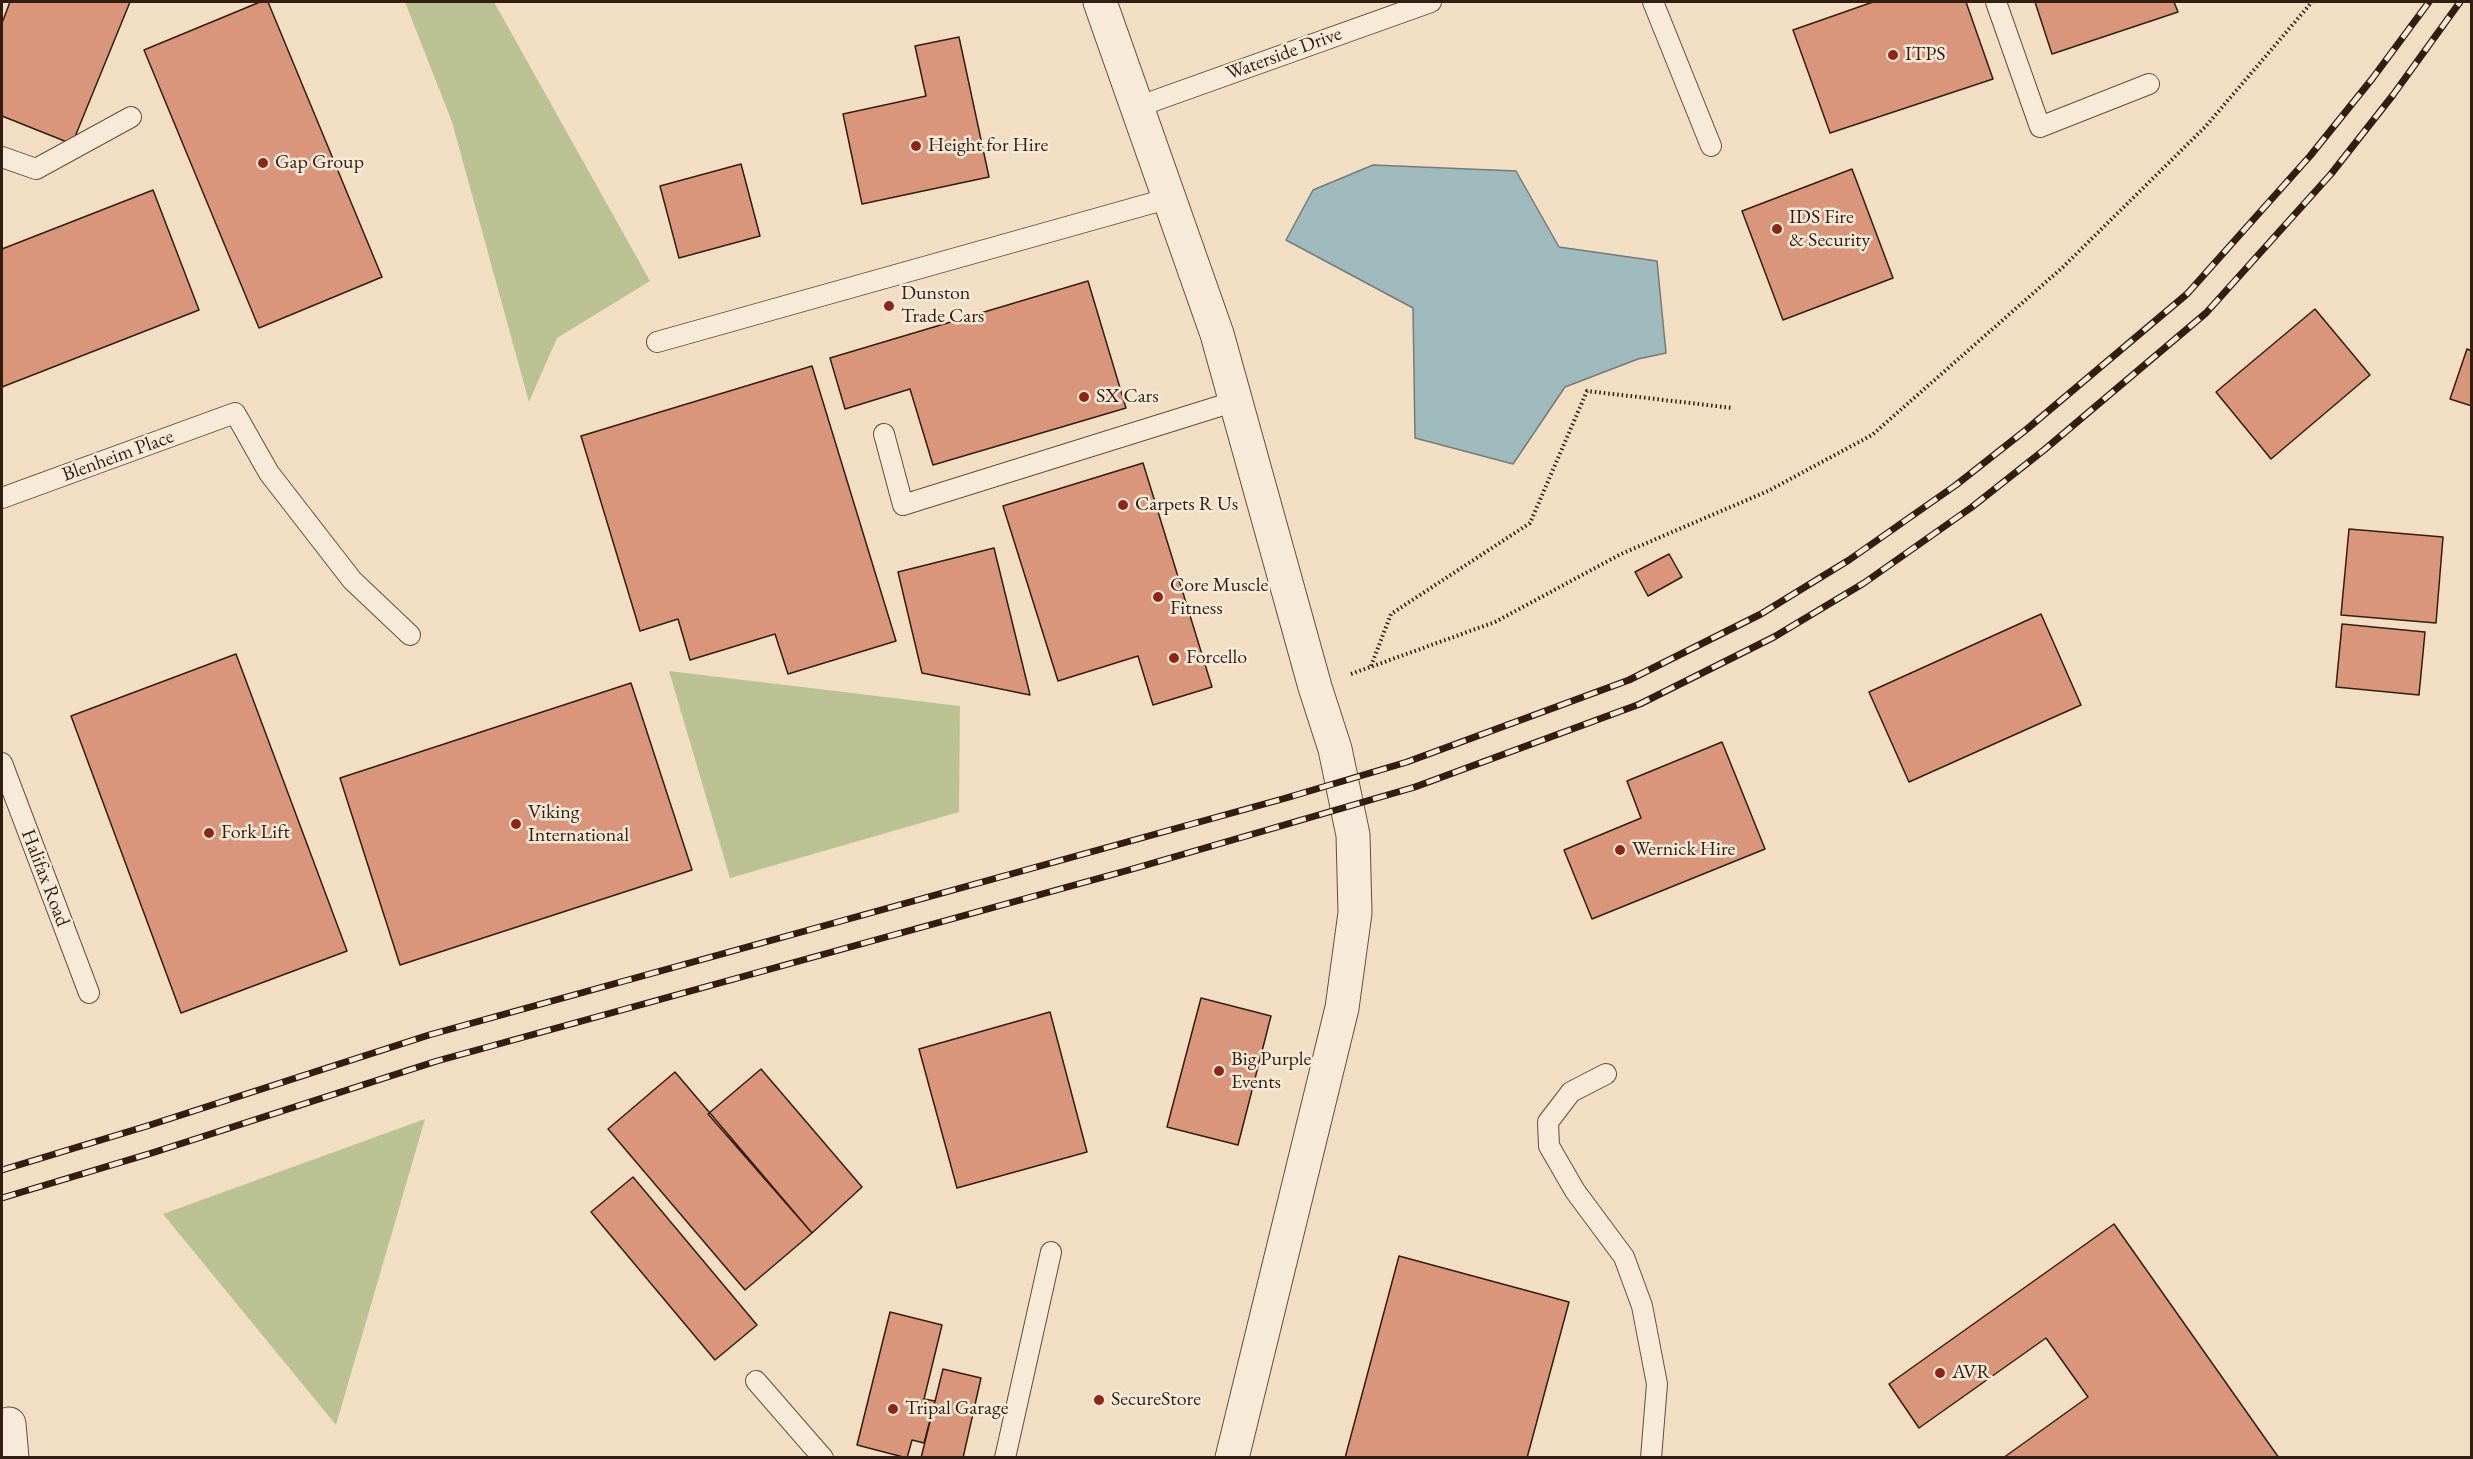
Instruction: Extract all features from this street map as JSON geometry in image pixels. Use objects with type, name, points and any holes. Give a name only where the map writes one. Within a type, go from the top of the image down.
[{"type":"street","points":[[1100,2],[1217,334],[1315,687],[1335,749],[1353,835],[1355,913],[1342,1008],[1232,1458]]},
{"type":"street","points":[[9,1424],[12,1458]]},
{"type":"lane","points":[[1653,2],[1711,146]]},
{"type":"lane","points":[[1996,2],[2040,128],[2149,84]]},
{"type":"lane","name":"Waterside Drive","points":[[1137,106],[1419,3]]},
{"type":"lane","points":[[2,157],[36,169],[130,117]]},
{"type":"lane","points":[[657,342],[1170,198]]},
{"type":"lane","points":[[884,434],[903,505],[1236,400]]},
{"type":"lane","name":"Blenheim Place","points":[[2,498],[235,413],[269,473],[352,580],[410,635]]},
{"type":"lane","name":"Halifax Road","points":[[3,774],[88,993]]},
{"type":"lane","points":[[1606,1074],[1572,1092],[1548,1122],[1549,1146],[1575,1191],[1624,1257],[1642,1306],[1658,1384],[1651,1458]]},
{"type":"lane","points":[[1005,1458],[1051,1252]]},
{"type":"lane","points":[[756,1381],[823,1458]]},
{"type":"path","points":[[1315,687],[1494,622],[1621,554],[1768,491],[1872,435],[2063,267],[2206,126],[2312,2]]},
{"type":"path","points":[[1371,666],[1391,614],[1530,523],[1587,391],[1733,408]]},
{"type":"green space","points":[[405,2],[494,2],[650,281],[557,338],[529,402],[452,122]]},
{"type":"green space","points":[[669,671],[960,706],[959,812],[730,878]]},
{"type":"green space","points":[[425,1119],[336,1425],[163,1214]]},
{"type":"water","points":[[1373,165],[1516,171],[1559,247],[1657,261],[1666,353],[1638,359],[1565,387],[1513,464],[1415,438],[1413,308],[1286,240],[1313,190]]},
{"type":"building","points":[[10,2],[130,2],[72,144],[2,116],[2,23]]},
{"type":"building","name":"Gap Group","points":[[260,2],[268,2],[382,277],[259,328],[144,50]]},
{"type":"building","name":"ITPS","points":[[1873,2],[1966,2],[1993,79],[1830,133],[1793,30]]},
{"type":"building","points":[[2035,2],[2174,2],[2178,12],[2052,54]]},
{"type":"building","name":"Height for Hire","points":[[959,37],[989,177],[862,204],[843,114],[926,96],[915,46]]},
{"type":"building","points":[[741,164],[760,236],[679,258],[660,186]]},
{"type":"building","points":[[1852,169],[1893,278],[1783,320],[1742,211]]},
{"type":"building","points":[[153,190],[199,310],[2,387],[2,249]]},
{"type":"building","points":[[1088,281],[1126,408],[933,465],[910,389],[845,409],[830,358]]},
{"type":"building","points":[[2315,309],[2370,375],[2271,459],[2216,392]]},
{"type":"building","points":[[2467,349],[2472,351],[2472,406],[2450,399]]},
{"type":"building","points":[[812,366],[896,641],[788,674],[775,634],[690,660],[678,619],[640,631],[581,436]]},
{"type":"building","points":[[1143,463],[1212,687],[1153,705],[1138,656],[1058,681],[1003,506]]},
{"type":"building","points":[[2349,529],[2443,537],[2436,623],[2341,615]]},
{"type":"building","points":[[994,548],[1030,695],[922,673],[898,572]]},
{"type":"building","points":[[1669,554],[1682,577],[1648,596],[1635,572]]},
{"type":"building","points":[[2041,614],[2081,705],[1909,782],[1869,692]]},
{"type":"building","points":[[2342,624],[2425,632],[2419,695],[2336,687]]},
{"type":"building","name":"Fork Lift","points":[[236,654],[347,951],[181,1013],[71,716]]},
{"type":"building","name":"Viking International","points":[[631,683],[692,870],[400,965],[340,778]]},
{"type":"building","points":[[1722,742],[1765,849],[1592,919],[1564,850],[1641,818],[1627,781]]},
{"type":"building","name":"Big Purple Events","points":[[1201,998],[1271,1016],[1238,1145],[1167,1127]]},
{"type":"building","points":[[1050,1012],[1087,1152],[957,1188],[919,1049]]},
{"type":"building","points":[[761,1069],[862,1187],[812,1233],[708,1114]]},
{"type":"building","points":[[675,1072],[812,1233],[745,1290],[608,1129]]},
{"type":"building","points":[[633,1177],[757,1325],[715,1360],[591,1212]]},
{"type":"building","points":[[2114,1224],[2279,1458],[2003,1458],[2088,1397],[2046,1338],[1919,1428],[1889,1384]]},
{"type":"building","points":[[1399,1256],[1569,1302],[1527,1458],[1345,1458]]},
{"type":"building","points":[[890,1312],[942,1325],[924,1399],[935,1401],[924,1443],[912,1440],[907,1458],[857,1445]]},
{"type":"building","points":[[943,1369],[981,1378],[963,1458],[921,1458]]},
{"type":"railway","points":[[2,1170],[429,1035],[1286,798],[1407,762],[1629,680],[1761,614],[1849,560],[1956,485],[2027,429],[2187,294],[2310,156],[2372,79],[2429,2]]},
{"type":"railway","points":[[2,1198],[155,1152],[437,1061],[1129,870],[1415,787],[1640,704],[1774,637],[1864,583],[1972,507],[2044,450],[2206,313],[2331,174],[2393,95],[2460,2]]},
{"type":"place","name":"ITPS","points":[[1893,55]]},
{"type":"place","name":"Height for Hire","points":[[916,146]]},
{"type":"place","name":"Gap Group","points":[[263,163]]},
{"type":"place","name":"IDS Fire & Security","points":[[1777,229]]},
{"type":"place","name":"Dunston Trade Cars","points":[[889,306]]},
{"type":"place","name":"SX Cars","points":[[1084,397]]},
{"type":"place","name":"Carpets R Us","points":[[1123,505]]},
{"type":"place","name":"Core Muscle Fitness","points":[[1158,597]]},
{"type":"place","name":"Forcello","points":[[1174,658]]},
{"type":"place","name":"Viking International","points":[[516,824]]},
{"type":"place","name":"Fork Lift","points":[[209,833]]},
{"type":"place","name":"Wernick Hire","points":[[1620,850]]},
{"type":"place","name":"Big Purple Events","points":[[1219,1071]]},
{"type":"place","name":"AVR","points":[[1940,1373]]},
{"type":"place","name":"SecureStore","points":[[1099,1400]]},
{"type":"place","name":"Tripal Garage","points":[[893,1409]]}]
